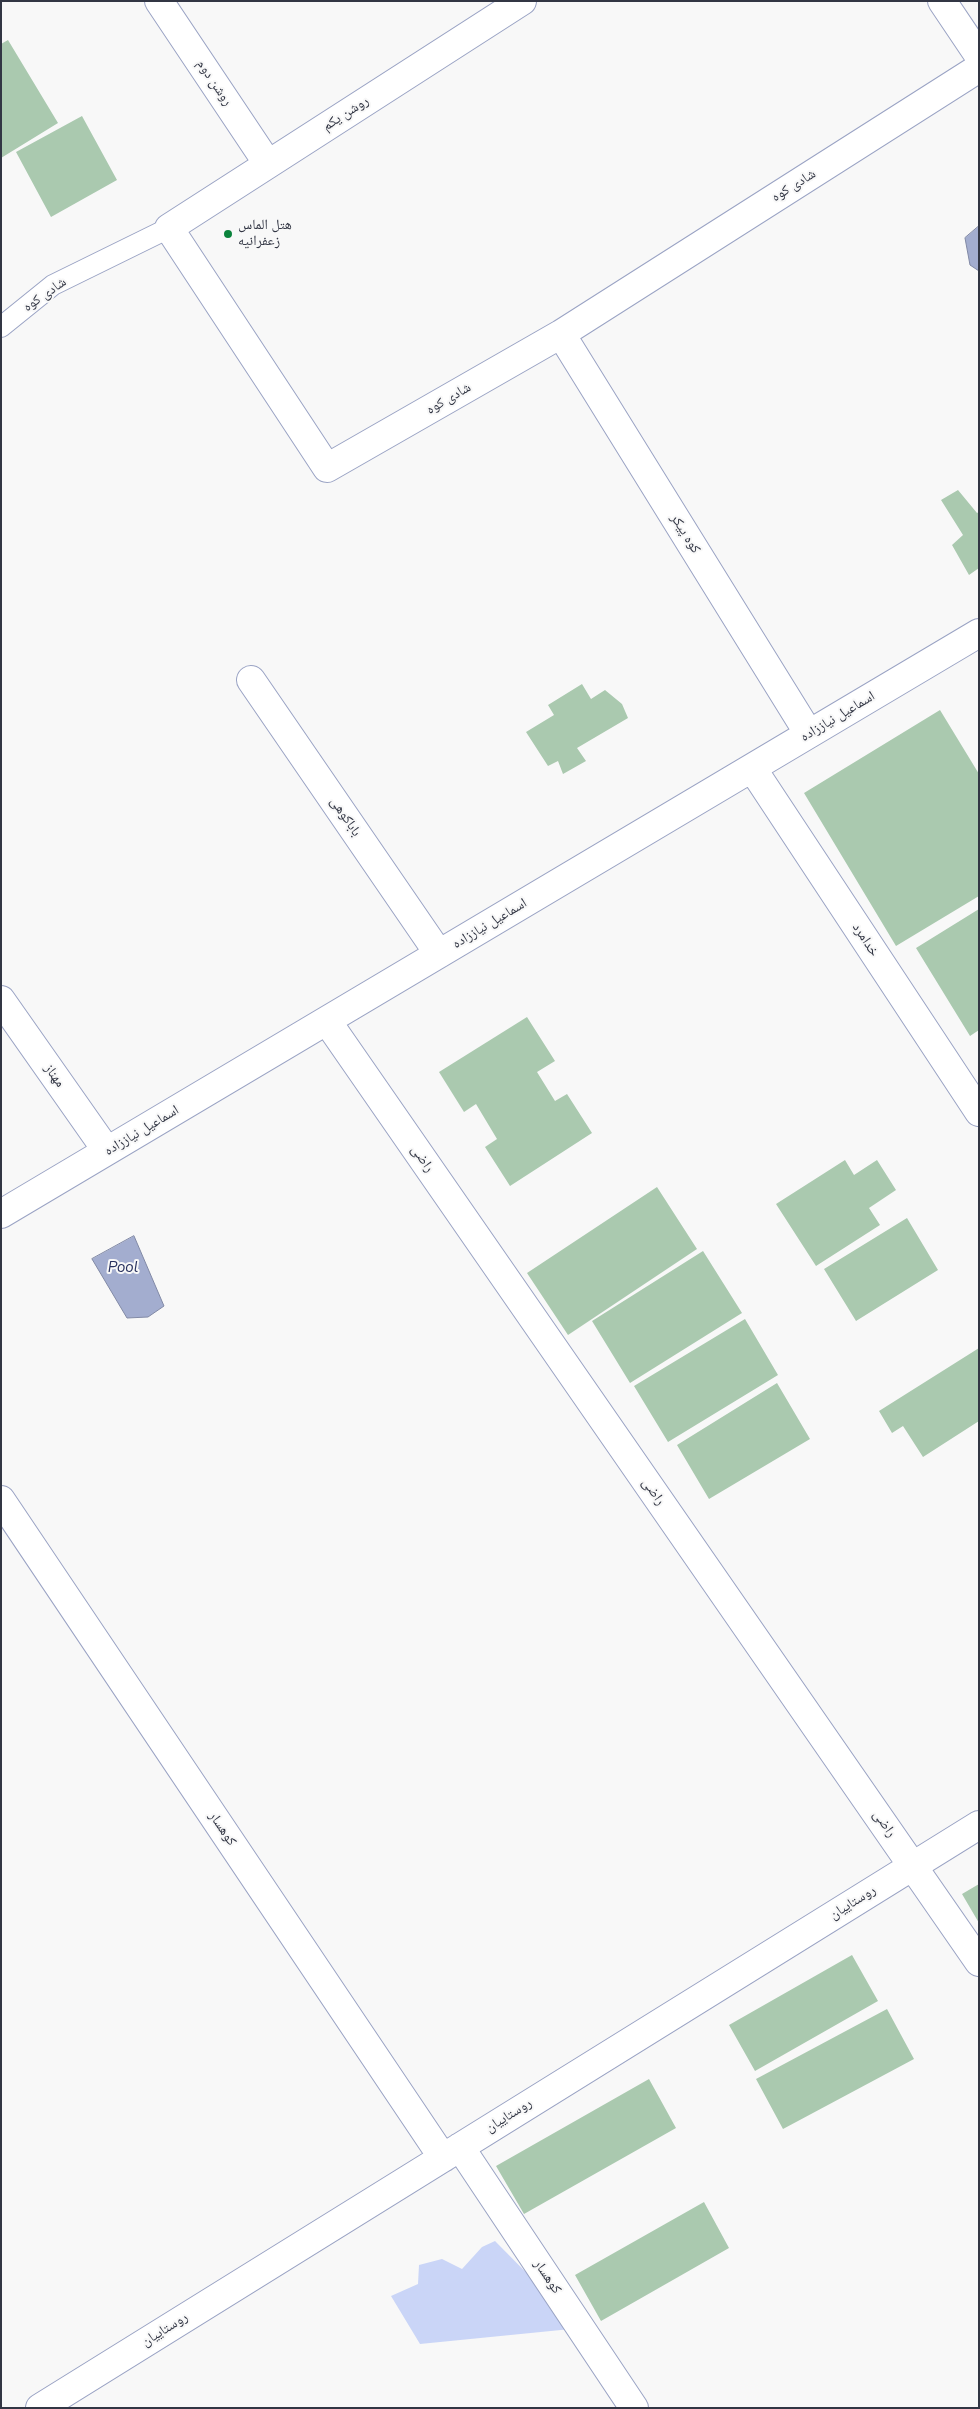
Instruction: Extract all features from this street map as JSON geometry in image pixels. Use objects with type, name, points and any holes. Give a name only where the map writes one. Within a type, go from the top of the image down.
[{"type":"street","name":"روشن دوم","points":[[159,1],[268,164]]},
{"type":"street","name":"روشن یکم","points":[[169,228],[522,1]]},
{"type":"street","points":[[942,1],[979,56]]},
{"type":"street","name":"شادی کوه","points":[[169,228],[328,468],[561,334],[979,68]]},
{"type":"street","name":"کوه پیکر","points":[[561,334],[809,734]]},
{"type":"street","name":"اسماعیل نیاززاده","points":[[1,1214],[979,633]]},
{"type":"street","name":"باباکوهی","points":[[250,680],[439,954]]},
{"type":"street","name":"خدامرد","points":[[752,768],[979,1112]]},
{"type":"street","name":"مهناز","points":[[1,1000],[107,1151]]},
{"type":"street","name":"راضی","points":[[327,1021],[979,1962]]},
{"type":"street","name":"کوهسار","points":[[1,1500],[451,2152],[634,2408]]},
{"type":"street","name":"روستاییان","points":[[40,2408],[979,1825]]},
{"type":"lane","name":"شادی کوه","points":[[1,327],[53,285],[169,228]]},
{"type":"shaded area","points":[[495,2241],[581,2328],[420,2344],[391,2296],[418,2284],[419,2265],[442,2259],[462,2269],[482,2247]]},
{"type":"water","points":[[979,226],[979,271],[970,265],[965,238]]},
{"type":"water","name":"Pool","points":[[134,1236],[164,1306],[148,1317],[127,1318],[92,1259]]},
{"type":"building","points":[[8,40],[58,123],[1,158],[1,44]]},
{"type":"building","points":[[82,116],[117,180],[51,217],[16,152]]},
{"type":"building","points":[[958,490],[977,513],[979,512],[979,568],[969,575],[952,545],[963,535],[941,500]]},
{"type":"building","points":[[582,684],[591,699],[605,690],[622,704],[628,718],[577,748],[586,761],[563,774],[558,761],[548,766],[526,732],[554,715],[548,705]]},
{"type":"building","points":[[940,710],[979,774],[979,896],[896,946],[804,793]]},
{"type":"building","points":[[979,909],[979,1030],[970,1036],[916,948]]},
{"type":"building","points":[[527,1017],[555,1061],[537,1072],[555,1101],[567,1094],[592,1133],[510,1186],[485,1147],[497,1139],[476,1104],[464,1112],[439,1072]]},
{"type":"building","points":[[845,1160],[854,1175],[877,1160],[896,1190],[869,1208],[880,1225],[816,1266],[776,1204]]},
{"type":"building","points":[[657,1187],[697,1249],[568,1335],[527,1273]]},
{"type":"building","points":[[907,1218],[938,1270],[856,1321],[824,1269]]},
{"type":"building","points":[[703,1251],[742,1313],[630,1383],[592,1321]]},
{"type":"building","points":[[745,1319],[778,1375],[668,1442],[634,1386]]},
{"type":"building","points":[[979,1348],[979,1421],[923,1457],[903,1426],[892,1433],[879,1411]]},
{"type":"building","points":[[777,1383],[810,1439],[709,1499],[677,1445]]},
{"type":"building","points":[[979,1884],[979,1923],[962,1894]]},
{"type":"building","points":[[852,1955],[878,2001],[755,2071],[729,2025]]},
{"type":"building","points":[[887,2009],[914,2059],[783,2129],[756,2079]]},
{"type":"building","points":[[649,2079],[676,2128],[524,2214],[496,2166]]},
{"type":"building","points":[[704,2202],[729,2248],[601,2321],[575,2275]]},
{"type":"place","name":"هتل الماس زعفرانیه","points":[[228,234]]}]
